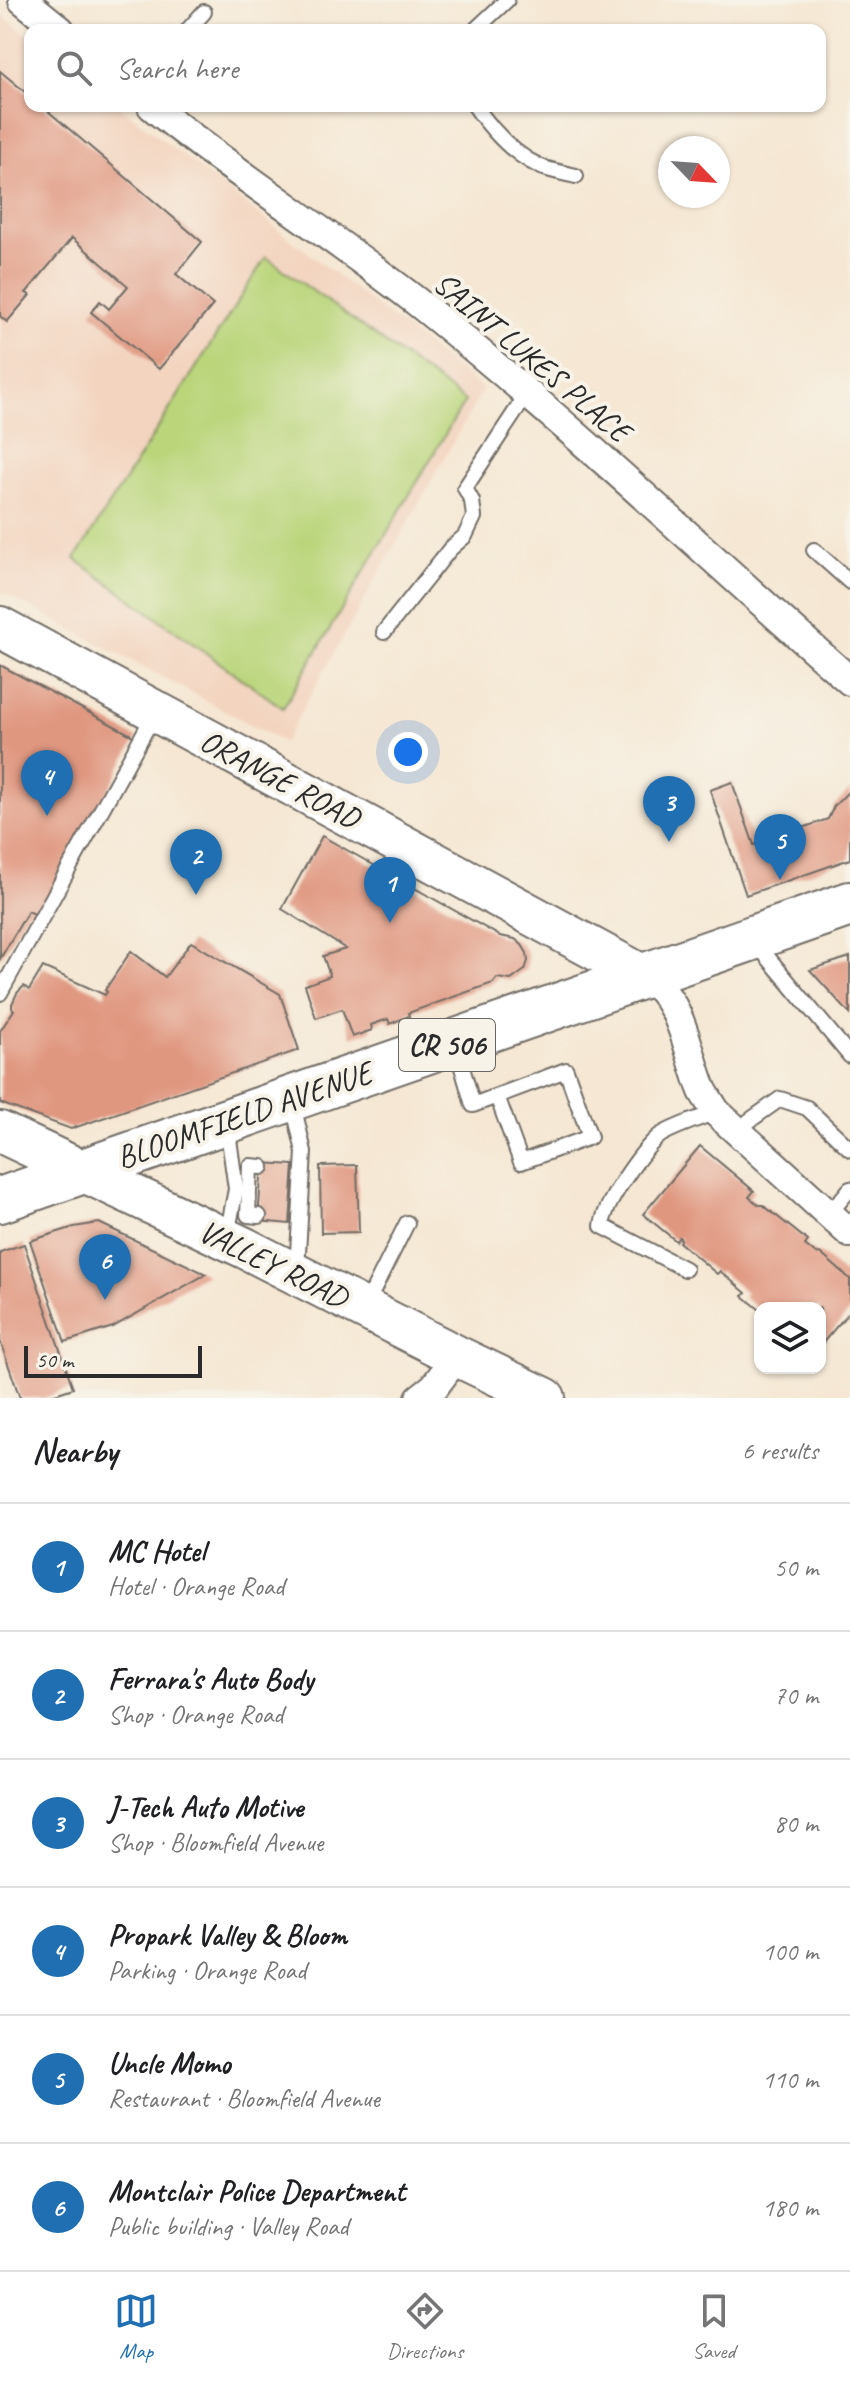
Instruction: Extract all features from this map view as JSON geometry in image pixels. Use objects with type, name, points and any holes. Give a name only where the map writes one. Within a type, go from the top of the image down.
[{"type":"main road","name":"BLOOMFIELD AVENUE","points":[[0,1200],[850,904]]},
{"type":"street","points":[[23,0],[53,24]]},
{"type":"street","name":"SAINT LUKES PLACE","points":[[159,112],[425,308],[527,394],[850,681]]},
{"type":"street","name":"ORANGE ROAD","points":[[0,627],[644,976]]},
{"type":"street","points":[[644,976],[662,990],[674,1009],[704,1092],[716,1112],[850,1233]]},
{"type":"street","name":"VALLEY ROAD","points":[[0,1132],[226,1239],[545,1398]]},
{"type":"street","points":[[420,1398],[434,1387],[457,1356]]},
{"type":"lane","points":[[481,24],[507,0]]},
{"type":"lane","points":[[193,24],[204,12]]},
{"type":"lane","points":[[479,112],[513,149],[540,167],[576,176]]},
{"type":"lane","points":[[384,632],[450,549],[465,536],[474,517],[472,501],[465,488],[527,394]]},
{"type":"lane","points":[[814,550],[850,582]]},
{"type":"lane","points":[[0,993],[156,712]]},
{"type":"lane","points":[[752,939],[850,1056]]},
{"type":"lane","points":[[454,1043],[473,1105],[566,1070],[590,1137],[521,1162],[497,1096]]},
{"type":"lane","points":[[739,1135],[749,1121],[780,1099],[807,1108],[850,1149]]},
{"type":"lane","points":[[292,1100],[304,1152],[299,1169],[296,1217],[297,1276]]},
{"type":"lane","points":[[685,1269],[602,1226],[603,1215],[628,1174],[660,1136],[716,1112]]},
{"type":"lane","points":[[226,1121],[249,1189],[226,1239]]},
{"type":"lane","points":[[259,1216],[248,1215],[250,1166],[262,1167]]},
{"type":"lane","points":[[829,1214],[850,1189]]},
{"type":"lane","points":[[364,1309],[407,1223]]},
{"type":"shaded area","points":[[0,13],[24,32],[24,112],[127,112],[483,389],[284,742],[0,591]]},
{"type":"green space","points":[[266,257],[465,401],[283,708],[75,559]]},
{"type":"building","points":[[0,71],[24,91],[24,112],[49,112],[202,242],[176,274],[213,305],[159,369],[91,312],[100,301],[109,309],[128,286],[72,238],[26,293],[30,295],[7,322],[0,316]]},
{"type":"building","points":[[0,665],[137,738],[39,916],[28,911],[0,959]]},
{"type":"building","points":[[732,782],[754,845],[828,819],[834,806],[850,790],[850,859],[746,895],[710,790]]},
{"type":"building","points":[[322,836],[500,936],[515,939],[527,953],[525,970],[511,980],[497,978],[493,983],[408,1013],[409,1016],[390,1024],[388,1019],[371,1025],[372,1030],[352,1037],[342,1009],[316,1018],[305,985],[330,976],[323,956],[346,949],[282,909]]},
{"type":"building","points":[[191,942],[280,994],[299,1050],[71,1129],[0,1103],[0,1031],[14,1010],[12,1004],[17,993],[24,986],[29,990],[43,967],[105,995],[105,990],[131,951],[165,977]]},
{"type":"building","points":[[850,957],[850,1014],[810,970]]},
{"type":"building","points":[[700,1146],[754,1191],[749,1197],[808,1241],[805,1245],[816,1254],[820,1253],[850,1279],[850,1311],[826,1339],[826,1302],[754,1302],[754,1305],[743,1296],[746,1293],[720,1271],[717,1274],[679,1242],[679,1237],[676,1241],[643,1214]]},
{"type":"building","points":[[262,1163],[294,1165],[290,1224],[258,1221]]},
{"type":"building","points":[[357,1165],[359,1232],[321,1233],[320,1166]]},
{"type":"building","points":[[99,1223],[206,1274],[113,1327],[65,1342],[30,1241],[74,1227]]},
{"type":"building","points":[[24,1244],[73,1388],[43,1398],[20,1398],[0,1341],[0,1252]]},
{"type":"place","name":"Propark Valley & Bloom","points":[[47,816]]},
{"type":"place","name":"J-Tech Auto Motive","points":[[669,842]]},
{"type":"place","name":"Uncle Momo","points":[[780,880]]},
{"type":"place","name":"Ferrara's Auto Body","points":[[196,895]]},
{"type":"place","name":"MC Hotel","points":[[390,923]]},
{"type":"place","name":"Montclair Police Department","points":[[105,1300]]}]
